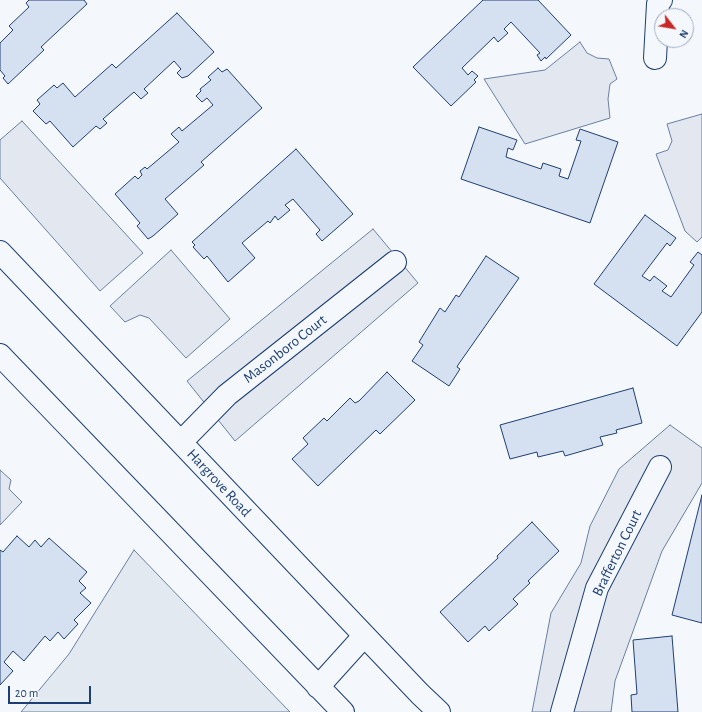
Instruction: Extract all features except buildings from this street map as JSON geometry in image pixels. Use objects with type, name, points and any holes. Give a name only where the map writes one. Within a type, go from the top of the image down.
[{"type":"street","points":[[655,58],[658,4],[661,0]]},
{"type":"street","name":"Hargrove Road","points":[[2,262],[181,442],[364,636],[439,712]]},
{"type":"street","name":"Masonboro Court","points":[[181,442],[227,395],[395,262]]},
{"type":"street","points":[[0,355],[343,712]]},
{"type":"street","name":"Brafferton Court","points":[[562,712],[597,588],[660,467]]},
{"type":"street","points":[[318,687],[364,636]]},
{"type":"shaded area","points":[[580,42],[587,53],[597,58],[609,59],[617,79],[610,84],[608,99],[610,118],[525,144],[484,79],[545,70]]},
{"type":"shaded area","points":[[702,114],[702,237],[697,242],[685,231],[656,154],[668,150],[672,141],[667,124]]},
{"type":"shaded area","points":[[22,121],[143,253],[100,291],[0,178],[0,140]]},
{"type":"shaded area","points":[[373,229],[418,283],[235,441],[187,381]]},
{"type":"shaded area","points":[[171,250],[230,319],[186,358],[149,318],[140,315],[125,322],[110,306]]},
{"type":"shaded area","points":[[670,425],[702,448],[702,483],[662,551],[615,681],[611,712],[532,712],[551,613],[581,563],[590,526],[619,469]]},
{"type":"shaded area","points":[[0,470],[11,480],[9,489],[22,502],[0,525]]},
{"type":"shaded area","points":[[134,550],[290,712],[21,712],[69,654]]}]
